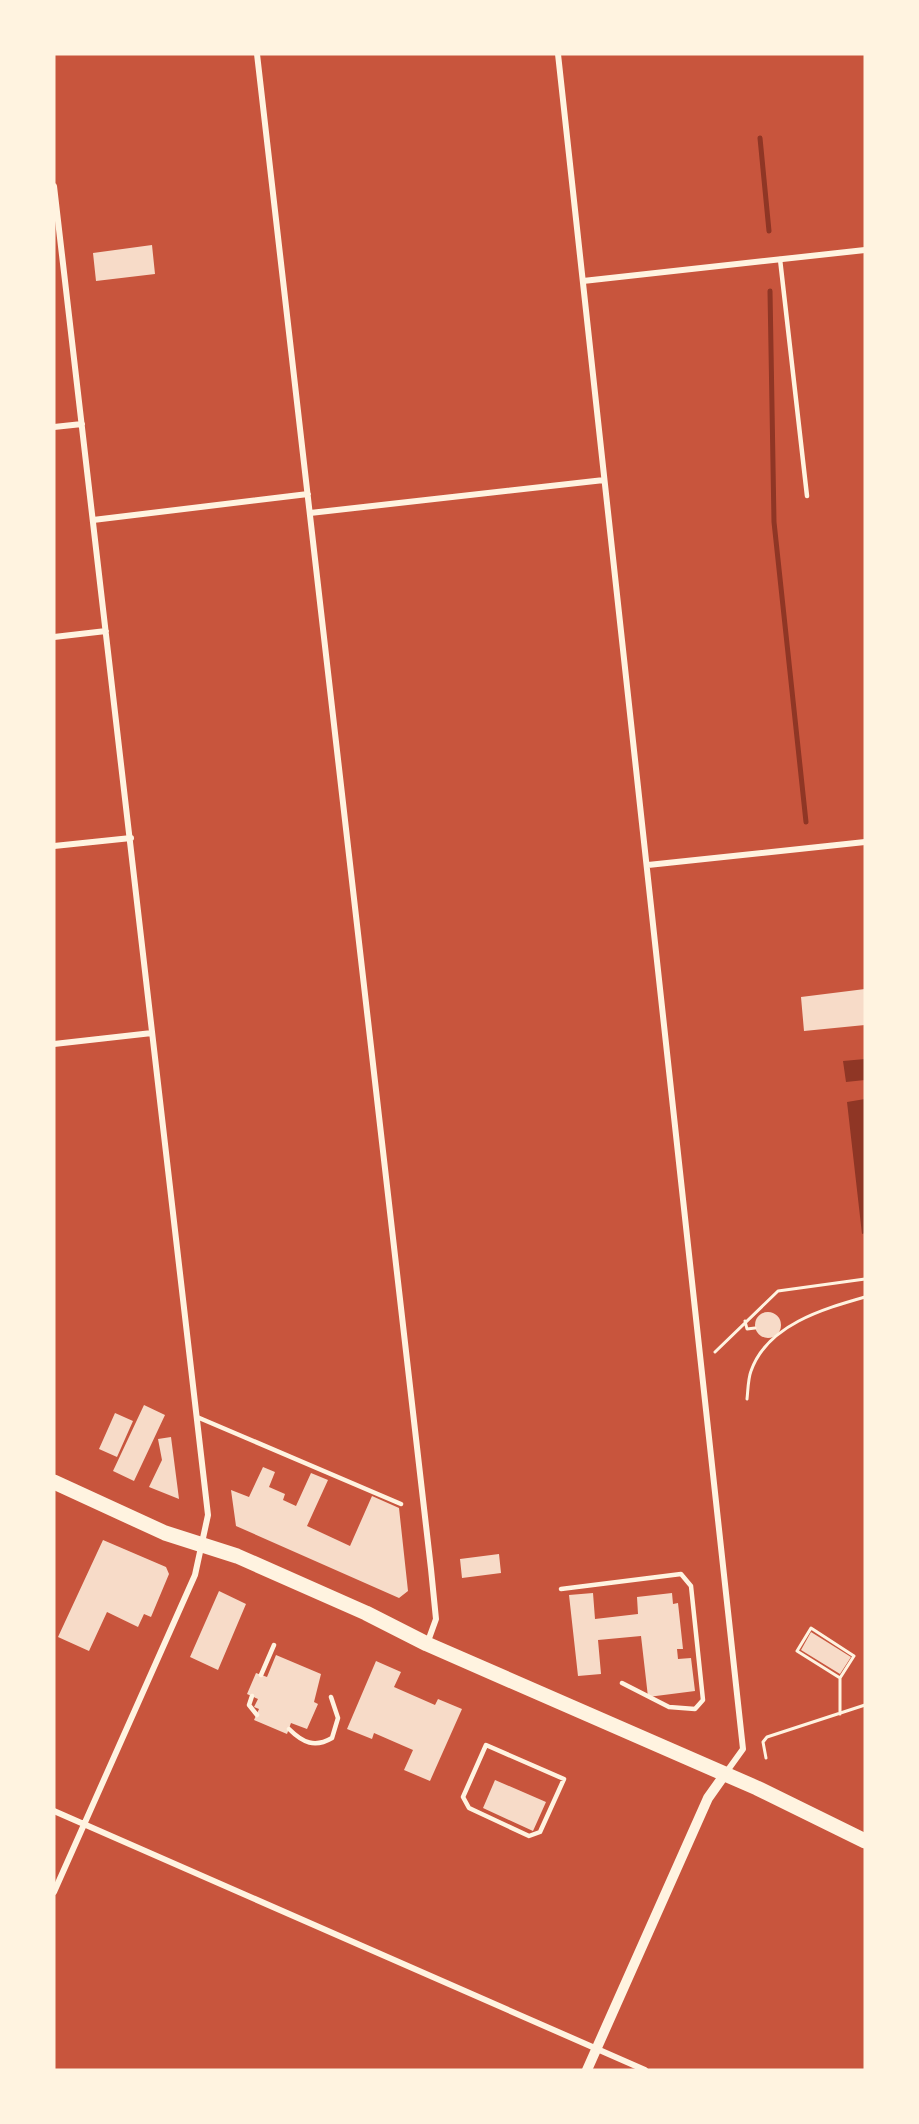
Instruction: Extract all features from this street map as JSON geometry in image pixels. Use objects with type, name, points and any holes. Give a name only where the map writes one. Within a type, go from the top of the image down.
[{"type":"main road","points":[[54,1482],[165,1533],[237,1556],[341,1602],[427,1644],[811,1812],[865,1841]]},
{"type":"street","points":[[256,54],[432,1579],[436,1619],[427,1644]]},
{"type":"street","points":[[558,54],[743,1749],[705,1804],[587,2070]]},
{"type":"street","points":[[54,186],[208,1515],[192,1582],[54,1892]]},
{"type":"street","points":[[583,281],[865,250]]},
{"type":"street","points":[[54,427],[82,424]]},
{"type":"street","points":[[310,513],[604,480]]},
{"type":"street","points":[[93,520],[308,494]]},
{"type":"street","points":[[54,636],[106,631]]},
{"type":"street","points":[[54,846],[131,838]]},
{"type":"street","points":[[648,865],[865,842]]},
{"type":"street","points":[[54,1044],[152,1033]]},
{"type":"street","points":[[54,1811],[645,2070]]},
{"type":"lane","points":[[780,259],[807,496]]},
{"type":"lane","points":[[196,1417],[401,1504]]},
{"type":"lane","points":[[561,1589],[681,1574],[691,1586],[703,1700],[695,1709],[669,1707],[622,1683]]},
{"type":"lane","points":[[261,1675],[274,1645]]},
{"type":"lane","points":[[252,1696],[249,1705],[257,1715]]},
{"type":"lane","points":[[289,1729],[298,1738],[312,1744],[321,1744],[332,1738],[338,1718],[331,1697]]},
{"type":"lane","points":[[486,1745],[564,1779],[540,1832],[529,1836],[469,1808],[463,1797],[486,1745]]},
{"type":"path","points":[[715,1352],[778,1290],[865,1279]]},
{"type":"path","points":[[747,1399],[751,1371],[763,1347],[807,1317],[865,1297]]},
{"type":"path","points":[[745,1321],[747,1329],[755,1328]]},
{"type":"path","points":[[840,1677],[797,1651],[811,1628],[854,1656],[840,1677],[840,1714]]},
{"type":"path","points":[[766,1758],[763,1742],[767,1737],[865,1705]]},
{"type":"shaded area","points":[[865,1059],[865,1080],[846,1082],[843,1061]]},
{"type":"shaded area","points":[[865,1099],[865,1233],[862,1234],[847,1102]]},
{"type":"building","points":[[152,245],[155,274],[96,281],[93,253]]},
{"type":"building","points":[[865,989],[865,1025],[804,1031],[801,997]]},
{"type":"building","points":[[768,1312],[777,1316],[781,1325],[777,1334],[768,1338],[759,1334],[755,1325],[759,1316]]},
{"type":"building","points":[[144,1405],[165,1415],[134,1481],[113,1471]]},
{"type":"building","points":[[115,1413],[133,1421],[117,1457],[99,1449]]},
{"type":"building","points":[[171,1437],[179,1499],[149,1487],[162,1460],[158,1439]]},
{"type":"building","points":[[263,1467],[275,1472],[269,1487],[285,1494],[283,1500],[296,1506],[311,1473],[328,1480],[307,1526],[350,1546],[372,1496],[399,1508],[408,1591],[399,1598],[236,1526],[231,1490],[249,1497]]},
{"type":"building","points":[[103,1540],[166,1567],[169,1574],[151,1617],[144,1614],[138,1627],[107,1612],[89,1651],[58,1637]]},
{"type":"building","points":[[499,1554],[501,1573],[462,1578],[460,1559]]},
{"type":"building","points":[[219,1591],[246,1604],[218,1670],[190,1657]]},
{"type":"building","points":[[593,1593],[595,1619],[638,1614],[637,1597],[672,1593],[673,1604],[678,1603],[683,1649],[677,1649],[678,1659],[691,1658],[695,1691],[648,1697],[641,1636],[598,1640],[601,1674],[578,1676],[569,1595]]},
{"type":"building","points":[[811,1632],[851,1657],[840,1674],[801,1650]]},
{"type":"building","points":[[276,1655],[321,1674],[314,1702],[318,1704],[307,1729],[291,1723],[287,1734],[254,1720],[259,1709],[254,1707],[258,1699],[247,1694],[256,1673],[267,1677]]},
{"type":"building","points":[[376,1661],[401,1672],[394,1687],[435,1705],[438,1699],[462,1709],[430,1781],[404,1770],[413,1750],[374,1733],[372,1739],[347,1729]]},
{"type":"building","points":[[495,1780],[546,1802],[533,1831],[483,1808]]},
{"type":"waterway","points":[[760,138],[769,231]]},
{"type":"waterway","points":[[770,291],[774,522],[806,822]]}]
